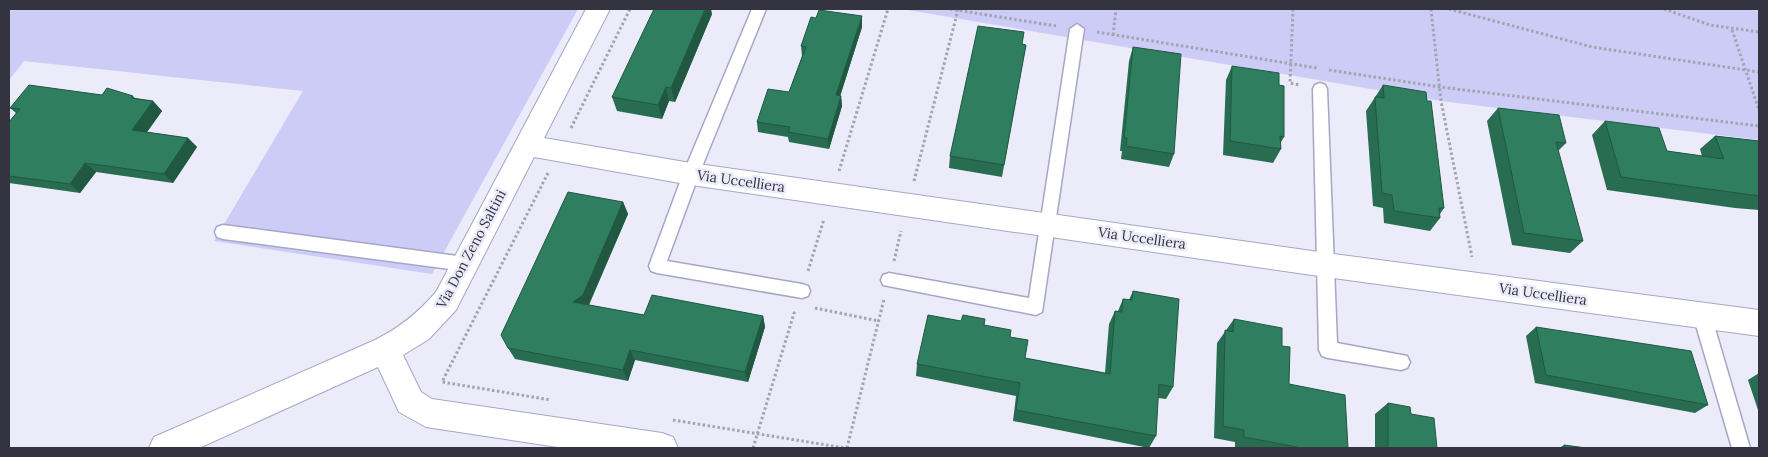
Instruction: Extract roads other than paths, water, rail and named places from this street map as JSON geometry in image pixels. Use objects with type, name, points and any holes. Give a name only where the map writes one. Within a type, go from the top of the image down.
[{"type":"street","name":"Via Don Zeno Saltini","points":[[165,448],[385,350],[411,337],[429,322],[446,301],[598,9]]},
{"type":"street","name":"Via Uccelliera","points":[[526,145],[691,174],[1759,323]]},
{"type":"street","points":[[385,350],[410,402],[426,413],[597,443],[662,448]]},
{"type":"lane","points":[[759,9],[691,174],[657,266],[799,298]]},
{"type":"lane","points":[[889,280],[1036,307],[1077,29]]},
{"type":"lane","points":[[1320,89],[1328,350],[1402,362]]},
{"type":"lane","points":[[223,232],[465,264]]},
{"type":"lane","points":[[1702,315],[1741,448]]}]
